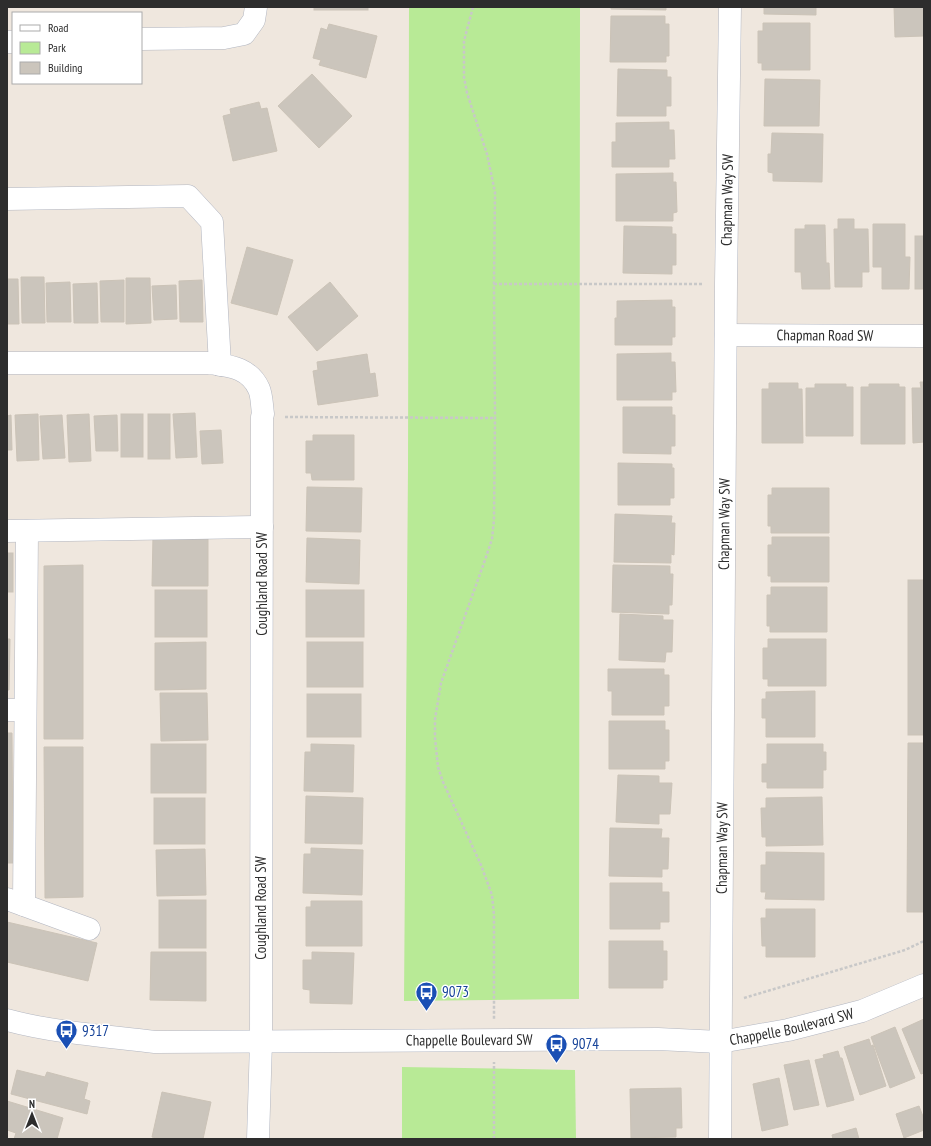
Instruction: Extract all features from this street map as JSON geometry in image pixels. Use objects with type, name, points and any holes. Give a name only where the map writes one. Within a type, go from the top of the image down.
[{"type":"street","points":[[142,40],[224,38],[244,34],[254,20],[256,7]]},
{"type":"street","name":"Chapman Way SW","points":[[720,1139],[726,284],[730,7]]},
{"type":"street","points":[[7,199],[188,196],[212,222],[220,365]]},
{"type":"street","name":"Chapman Road SW","points":[[726,335],[924,336]]},
{"type":"street","name":"Coughland Road SW","points":[[7,363],[209,363],[234,366],[251,376],[260,390],[263,414],[260,1042],[258,1139]]},
{"type":"street","points":[[89,929],[15,902],[17,531],[262,527]]},
{"type":"street","name":"Chappelle Boulevard SW","points":[[7,1020],[28,1026],[73,1033],[155,1042],[494,1039],[658,1039],[720,1042],[788,1030],[862,1011],[924,986]]},
{"type":"path","points":[[473,7],[464,41],[464,77],[467,93],[487,154],[495,192],[494,520],[492,539],[441,684],[435,738],[438,767],[443,782],[481,865],[492,895],[494,915],[494,1139]]},
{"type":"path","points":[[494,284],[726,284]]},
{"type":"path","points":[[262,417],[495,418]]},
{"type":"path","points":[[720,1006],[906,950],[924,941]]},
{"type":"green space","points":[[409,7],[580,7],[579,999],[404,1001],[408,467]]},
{"type":"green space","points":[[402,1067],[575,1070],[576,1139],[402,1139]]},
{"type":"building","points":[[314,7],[368,7],[368,10],[314,10]]},
{"type":"building","points":[[611,7],[666,7],[666,10],[611,9]]},
{"type":"building","points":[[764,7],[816,7],[816,15],[764,14]]},
{"type":"building","points":[[894,7],[924,7],[924,36],[895,37]]},
{"type":"building","points":[[611,16],[665,16],[665,24],[669,24],[669,56],[666,56],[666,62],[610,62]]},
{"type":"building","points":[[763,23],[810,23],[810,70],[762,70],[762,63],[758,63],[758,31],[763,31]]},
{"type":"building","points":[[329,24],[377,36],[366,78],[319,65],[321,60],[313,58],[321,28],[327,30]]},
{"type":"building","points":[[618,69],[667,70],[667,77],[671,77],[671,106],[666,106],[666,116],[617,116]]},
{"type":"building","points":[[312,74],[352,116],[319,148],[278,106]]},
{"type":"building","points":[[765,79],[820,80],[819,126],[764,126]]},
{"type":"building","points":[[259,102],[261,109],[267,108],[277,151],[233,161],[223,116],[231,114],[230,109]]},
{"type":"building","points":[[669,122],[669,130],[674,130],[675,159],[669,159],[669,167],[612,167],[612,142],[616,142],[616,123]]},
{"type":"building","points":[[772,133],[823,134],[822,182],[773,181],[773,173],[768,172],[768,154],[771,154]]},
{"type":"building","points":[[673,173],[673,182],[676,182],[677,212],[673,213],[673,221],[616,221],[616,174]]},
{"type":"building","points":[[838,219],[854,219],[854,229],[868,229],[869,272],[862,272],[862,287],[835,287],[834,229],[838,229]]},
{"type":"building","points":[[873,224],[905,224],[905,257],[910,257],[909,289],[882,289],[882,267],[873,267]]},
{"type":"building","points":[[805,225],[825,225],[826,263],[829,263],[830,289],[802,289],[801,272],[795,272],[795,229],[805,229]]},
{"type":"building","points":[[624,226],[672,227],[672,234],[676,234],[676,265],[672,265],[672,274],[623,273]]},
{"type":"building","points":[[915,236],[924,236],[924,289],[915,289]]},
{"type":"building","points":[[247,247],[293,260],[277,315],[231,303]]},
{"type":"building","points":[[21,277],[44,277],[45,323],[22,323]]},
{"type":"building","points":[[126,278],[150,278],[151,323],[126,324]]},
{"type":"building","points":[[7,279],[18,279],[19,324],[7,324]]},
{"type":"building","points":[[124,280],[124,322],[101,322],[100,281]]},
{"type":"building","points":[[202,280],[203,322],[180,322],[179,281]]},
{"type":"building","points":[[70,282],[71,322],[47,322],[46,283]]},
{"type":"building","points":[[330,282],[358,316],[317,351],[288,317]]},
{"type":"building","points":[[97,283],[98,323],[74,323],[73,284]]},
{"type":"building","points":[[176,285],[177,319],[154,320],[152,286]]},
{"type":"building","points":[[672,300],[672,307],[675,307],[675,337],[672,337],[672,345],[615,345],[615,318],[617,318],[617,301]]},
{"type":"building","points":[[671,353],[671,362],[675,362],[676,392],[672,392],[672,400],[617,400],[617,354]]},
{"type":"building","points":[[367,354],[370,374],[375,373],[378,396],[318,405],[313,371],[318,370],[317,362]]},
{"type":"building","points":[[920,382],[924,382],[924,442],[913,443],[912,388],[921,388]]},
{"type":"building","points":[[769,383],[798,383],[798,389],[802,389],[803,443],[762,443],[762,389],[769,389]]},
{"type":"building","points":[[815,384],[846,384],[846,387],[853,387],[853,436],[806,436],[806,388],[815,388]]},
{"type":"building","points":[[869,384],[899,384],[899,387],[905,387],[905,444],[861,444],[861,387],[869,387]]},
{"type":"building","points":[[623,407],[672,407],[672,415],[675,415],[675,446],[671,446],[671,454],[623,453]]},
{"type":"building","points":[[195,413],[197,457],[176,458],[173,414]]},
{"type":"building","points":[[38,414],[39,460],[17,461],[15,415]]},
{"type":"building","points":[[89,414],[91,461],[69,462],[67,415]]},
{"type":"building","points":[[121,414],[143,414],[143,457],[121,457]]},
{"type":"building","points":[[148,414],[170,414],[170,459],[148,459]]},
{"type":"building","points":[[11,415],[12,450],[7,450],[7,416]]},
{"type":"building","points":[[62,415],[65,458],[43,459],[40,416]]},
{"type":"building","points":[[117,415],[118,451],[96,451],[94,416]]},
{"type":"building","points":[[221,430],[223,463],[202,464],[200,431]]},
{"type":"building","points":[[313,435],[354,435],[354,480],[312,480],[311,473],[306,473],[306,441],[313,441]]},
{"type":"building","points":[[618,463],[672,464],[672,468],[674,468],[674,498],[670,498],[670,505],[618,505]]},
{"type":"building","points":[[307,487],[362,488],[361,532],[306,531]]},
{"type":"building","points":[[772,488],[829,488],[829,533],[771,533],[771,526],[768,526],[768,495],[772,495]]},
{"type":"building","points":[[615,514],[672,516],[671,523],[675,523],[674,555],[671,554],[671,563],[614,562]]},
{"type":"building","points":[[153,536],[208,537],[208,586],[152,586]]},
{"type":"building","points":[[772,537],[829,537],[829,582],[771,582],[771,576],[768,576],[768,545],[772,545]]},
{"type":"building","points":[[307,538],[360,540],[359,584],[306,582]]},
{"type":"building","points":[[7,553],[13,553],[13,592],[7,592]]},
{"type":"building","points":[[83,565],[83,739],[44,739],[44,566]]},
{"type":"building","points":[[613,565],[670,566],[670,574],[673,574],[672,605],[669,605],[669,614],[612,612]]},
{"type":"building","points":[[908,580],[924,580],[924,735],[908,735]]},
{"type":"building","points":[[771,587],[827,587],[827,632],[770,632],[770,626],[767,626],[767,595],[771,595]]},
{"type":"building","points":[[155,590],[207,590],[207,637],[155,637]]},
{"type":"building","points":[[306,590],[364,590],[364,637],[306,637]]},
{"type":"building","points":[[620,614],[663,616],[663,620],[673,620],[672,652],[666,652],[665,662],[619,660]]},
{"type":"building","points":[[7,639],[10,639],[9,690],[7,690]]},
{"type":"building","points":[[768,639],[826,639],[826,686],[768,686],[768,679],[763,679],[763,648],[768,648]]},
{"type":"building","points":[[206,642],[206,689],[155,690],[155,643]]},
{"type":"building","points":[[307,642],[363,642],[363,687],[307,687]]},
{"type":"building","points":[[608,669],[664,669],[664,675],[669,675],[669,706],[664,706],[664,715],[612,715],[612,691],[608,691]]},
{"type":"building","points":[[815,691],[815,737],[766,737],[766,718],[762,718],[762,699],[766,699],[766,692]]},
{"type":"building","points":[[160,693],[207,693],[208,740],[161,741]]},
{"type":"building","points":[[307,694],[361,694],[361,737],[307,737]]},
{"type":"building","points":[[609,721],[665,721],[665,730],[669,730],[669,761],[665,761],[665,769],[609,769]]},
{"type":"building","points":[[7,733],[12,733],[13,863],[7,863]]},
{"type":"building","points":[[908,743],[924,743],[924,912],[907,912]]},
{"type":"building","points":[[151,744],[206,744],[206,793],[151,793]]},
{"type":"building","points":[[311,744],[354,745],[353,792],[304,791],[305,752],[311,752]]},
{"type":"building","points":[[767,744],[823,744],[823,752],[826,752],[826,770],[823,770],[823,788],[767,788],[767,782],[762,782],[762,764],[767,764]]},
{"type":"building","points":[[44,747],[83,747],[83,897],[45,898]]},
{"type":"building","points":[[618,775],[659,776],[659,783],[672,783],[670,814],[659,814],[659,824],[616,822]]},
{"type":"building","points":[[306,796],[363,798],[362,844],[305,843]]},
{"type":"building","points":[[822,797],[823,845],[766,846],[766,837],[762,837],[761,808],[766,808],[766,798]]},
{"type":"building","points":[[154,798],[205,798],[205,844],[154,844]]},
{"type":"building","points":[[610,828],[662,829],[661,838],[669,838],[668,869],[662,869],[662,877],[609,876]]},
{"type":"building","points":[[311,848],[363,850],[362,895],[303,893],[304,854],[311,854]]},
{"type":"building","points":[[205,849],[206,895],[157,896],[156,850]]},
{"type":"building","points":[[766,852],[824,853],[824,900],[765,899],[766,892],[761,892],[761,865],[766,865]]},
{"type":"building","points":[[610,883],[662,883],[662,892],[669,892],[669,922],[660,922],[660,929],[610,929]]},
{"type":"building","points":[[159,900],[206,900],[206,948],[159,948]]},
{"type":"building","points":[[311,901],[362,901],[362,946],[306,946],[306,907],[311,907]]},
{"type":"building","points":[[766,909],[815,909],[815,957],[766,957],[766,946],[762,946],[761,918],[766,918]]},
{"type":"building","points":[[7,922],[97,943],[88,981],[7,962]]},
{"type":"building","points":[[609,941],[663,941],[663,951],[667,951],[667,980],[663,980],[663,988],[609,988]]},
{"type":"building","points":[[151,952],[206,952],[206,1001],[150,1000]]},
{"type":"building","points":[[312,952],[354,953],[352,1004],[310,1003],[310,990],[303,989],[303,960],[312,960]]},
{"type":"building","points":[[924,1019],[924,1073],[921,1074],[902,1029]]},
{"type":"building","points":[[895,1027],[915,1078],[890,1088],[871,1037]]},
{"type":"building","points":[[869,1039],[871,1046],[873,1045],[886,1086],[860,1095],[844,1047]]},
{"type":"building","points":[[838,1051],[840,1058],[842,1058],[854,1100],[827,1107],[815,1060],[824,1058],[823,1055]]},
{"type":"building","points":[[809,1060],[819,1105],[794,1110],[784,1065]]},
{"type":"building","points":[[17,1070],[45,1077],[47,1072],[88,1083],[84,1099],[90,1101],[87,1114],[11,1094]]},
{"type":"building","points":[[779,1078],[788,1125],[762,1131],[753,1084]]},
{"type":"building","points":[[681,1088],[682,1128],[676,1128],[676,1137],[631,1138],[630,1089]]},
{"type":"building","points":[[162,1092],[211,1102],[203,1139],[161,1139],[152,1137]]},
{"type":"building","points":[[7,1101],[63,1118],[57,1139],[14,1139],[16,1133],[7,1130]]},
{"type":"building","points":[[919,1106],[924,1119],[924,1130],[904,1138],[896,1114]]},
{"type":"building","points":[[856,1128],[859,1139],[833,1139],[832,1135]]},
{"type":"place","name":"9073","points":[[426,1012]]},
{"type":"place","name":"9317","points":[[66,1050]]},
{"type":"place","name":"9074","points":[[556,1064]]}]
